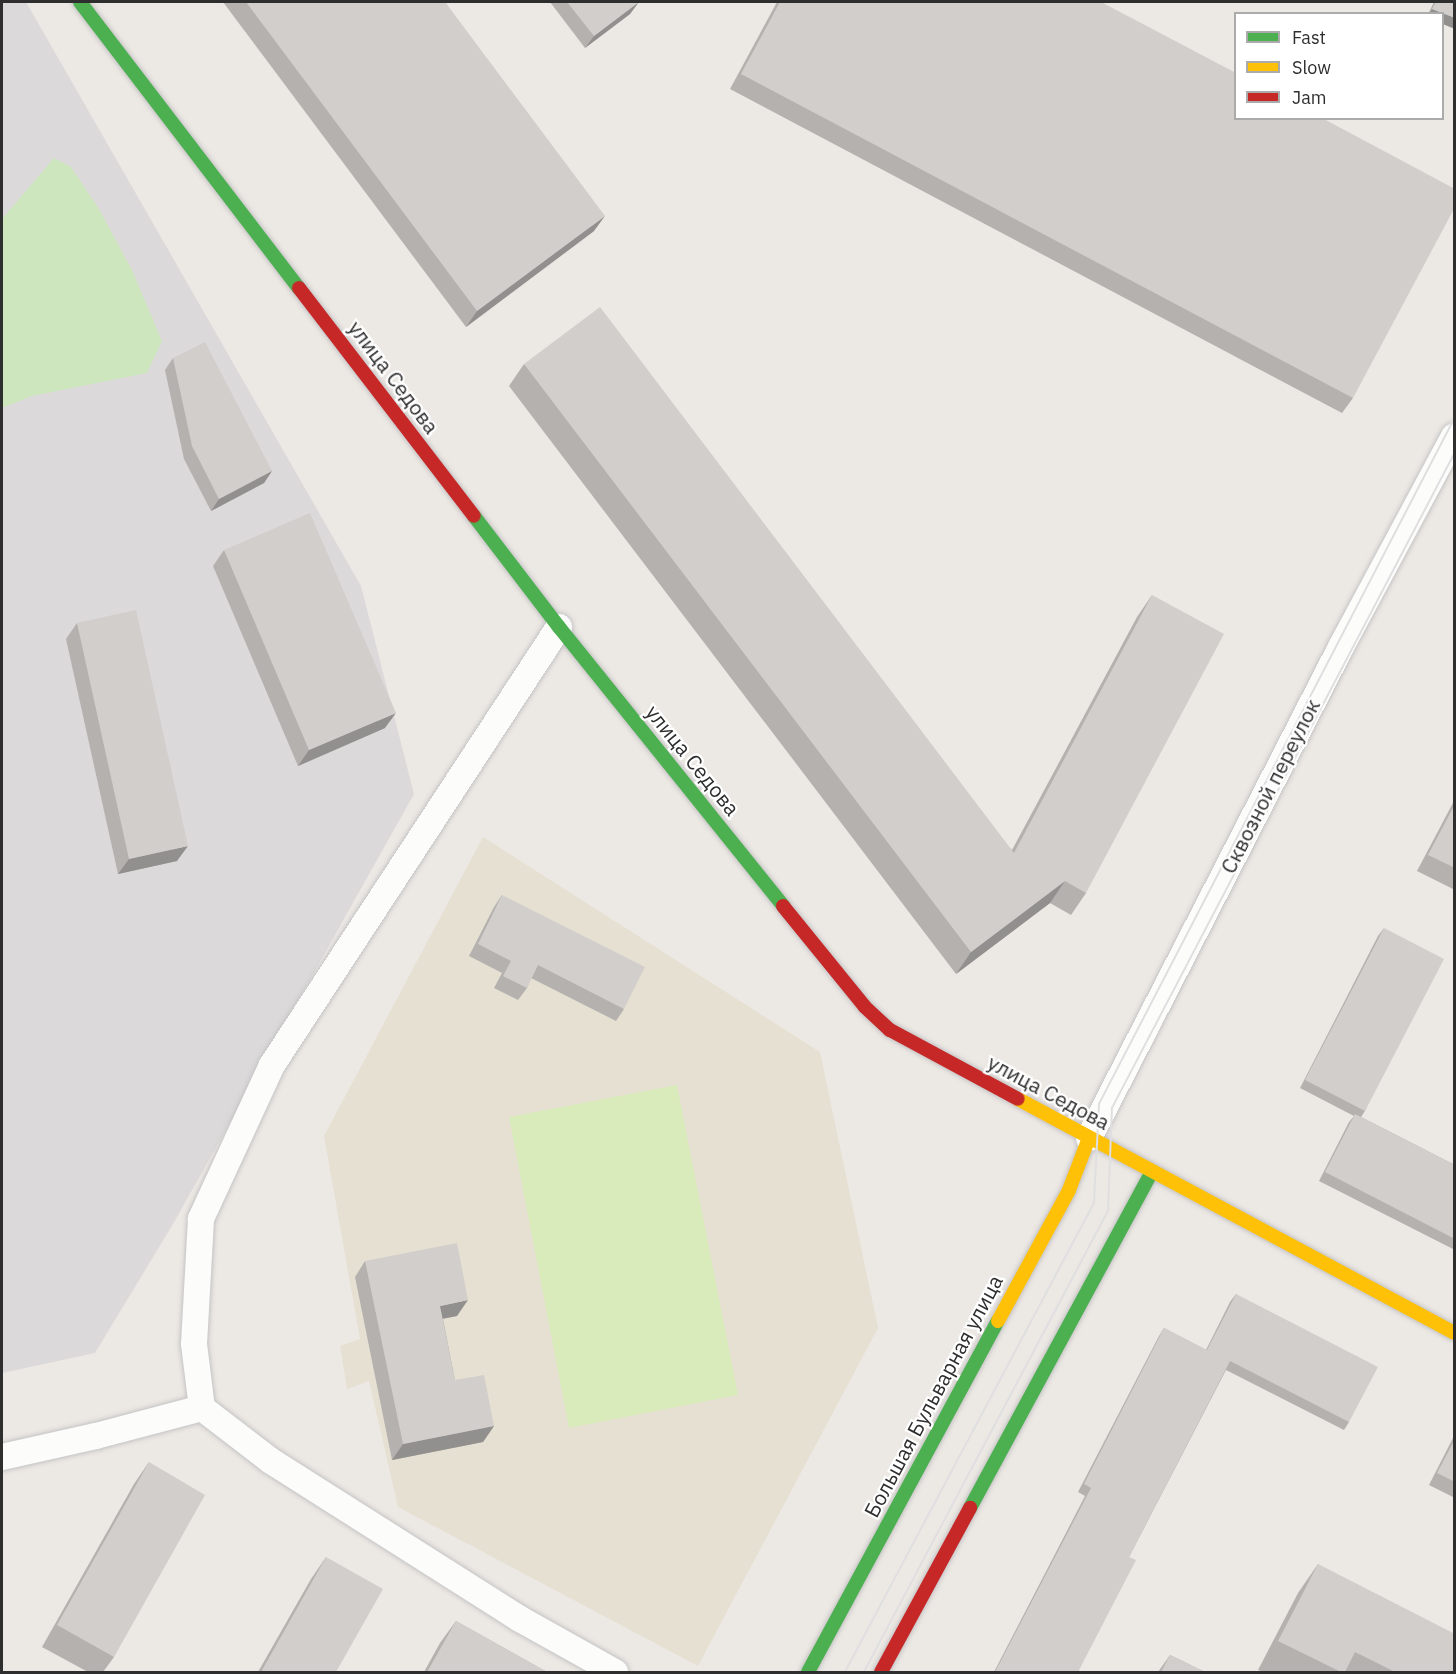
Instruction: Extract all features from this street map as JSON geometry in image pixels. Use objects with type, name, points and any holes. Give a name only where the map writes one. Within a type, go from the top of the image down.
[{"type":"main road","name":"улица Седова","points":[[80,2],[559,627],[865,1006],[891,1030],[1455,1333]]},
{"type":"main road","name":"Большая Бульварная улица","points":[[808,1672],[1069,1190],[1089,1138]]},
{"type":"main road","points":[[881,1672],[1152,1172]]},
{"type":"street","name":"Сквозной переулок","points":[[1089,1138],[1341,647],[1455,436]]},
{"type":"street","points":[[559,627],[272,1065],[201,1219],[194,1344],[201,1408],[271,1461],[520,1619],[615,1672]]},
{"type":"street","points":[[2,1456],[96,1436],[201,1408]]},
{"type":"shaded area","points":[[2,2],[26,2],[361,586],[414,794],[173,1224],[95,1353],[2,1373]]},
{"type":"shaded area","points":[[483,837],[820,1052],[878,1328],[698,1666],[398,1507],[369,1381],[347,1389],[340,1346],[360,1339],[324,1136]]},
{"type":"green space","points":[[54,158],[71,167],[99,209],[132,270],[162,341],[147,373],[32,396],[2,408],[2,219]]},
{"type":"green space","points":[[677,1085],[738,1395],[569,1428],[509,1117]]},
{"type":"building","points":[[246,2],[445,2],[605,216],[477,311]]},
{"type":"building","points":[[567,2],[639,2],[594,36]]},
{"type":"building","points":[[780,2],[1101,2],[1234,72],[1234,120],[1326,120],[1455,189],[1455,207],[1353,398],[741,74]]},
{"type":"building","points":[[1436,2],[1455,2],[1455,18],[1444,12],[1432,9]]},
{"type":"building","points":[[600,307],[1014,853],[1152,595],[1224,634],[1086,893],[1065,881],[971,952],[524,364]]},
{"type":"building","points":[[205,342],[272,471],[219,499],[192,446],[173,358]]},
{"type":"building","points":[[310,513],[396,713],[309,750],[224,550]]},
{"type":"building","points":[[136,610],[188,846],[129,859],[77,623]]},
{"type":"building","points":[[1455,804],[1455,868],[1428,855]]},
{"type":"building","points":[[502,895],[645,967],[624,1009],[538,965],[527,988],[503,976],[511,961],[478,944]]},
{"type":"building","points":[[1384,928],[1444,959],[1365,1111],[1305,1080]]},
{"type":"building","points":[[1355,1114],[1455,1165],[1455,1239],[1325,1172]]},
{"type":"building","points":[[457,1243],[468,1300],[440,1306],[455,1380],[484,1375],[494,1426],[403,1444],[365,1261]]},
{"type":"building","points":[[1236,1294],[1378,1367],[1349,1422],[1230,1361],[1129,1557],[1136,1560],[1078,1672],[995,1672],[1091,1488],[1084,1484],[1164,1328],[1207,1350]]},
{"type":"building","points":[[1455,1439],[1455,1482],[1437,1473]]},
{"type":"building","points":[[149,1462],[205,1495],[114,1657],[57,1625]]},
{"type":"building","points":[[326,1557],[383,1589],[336,1672],[261,1672]]},
{"type":"building","points":[[1318,1564],[1455,1634],[1455,1672],[1395,1672],[1355,1652],[1345,1672],[1341,1672],[1278,1641]]},
{"type":"building","points":[[456,1621],[547,1672],[427,1672]]},
{"type":"building","points":[[1170,1655],[1205,1672],[1161,1672]]},
{"type":"tram line","points":[[845,1672],[1094,1203],[1099,1104],[1454,419]]},
{"type":"tram line","points":[[864,1672],[1108,1211],[1112,1108],[1454,454]]},
{"type":"traffic: fast","points":[[80,2],[299,288]]},
{"type":"traffic: fast","points":[[474,516],[559,627],[783,906]]},
{"type":"traffic: fast","points":[[970,1508],[1152,1172]]},
{"type":"traffic: fast","points":[[808,1672],[998,1321]]},
{"type":"traffic: slow","points":[[1018,1099],[1454,1333]]},
{"type":"traffic: slow","points":[[998,1321],[1069,1190],[1089,1138]]},
{"type":"traffic: jam","points":[[299,288],[474,516]]},
{"type":"traffic: jam","points":[[783,906],[865,1007],[890,1030],[1018,1099]]},
{"type":"traffic: jam","points":[[881,1672],[970,1508]]}]
